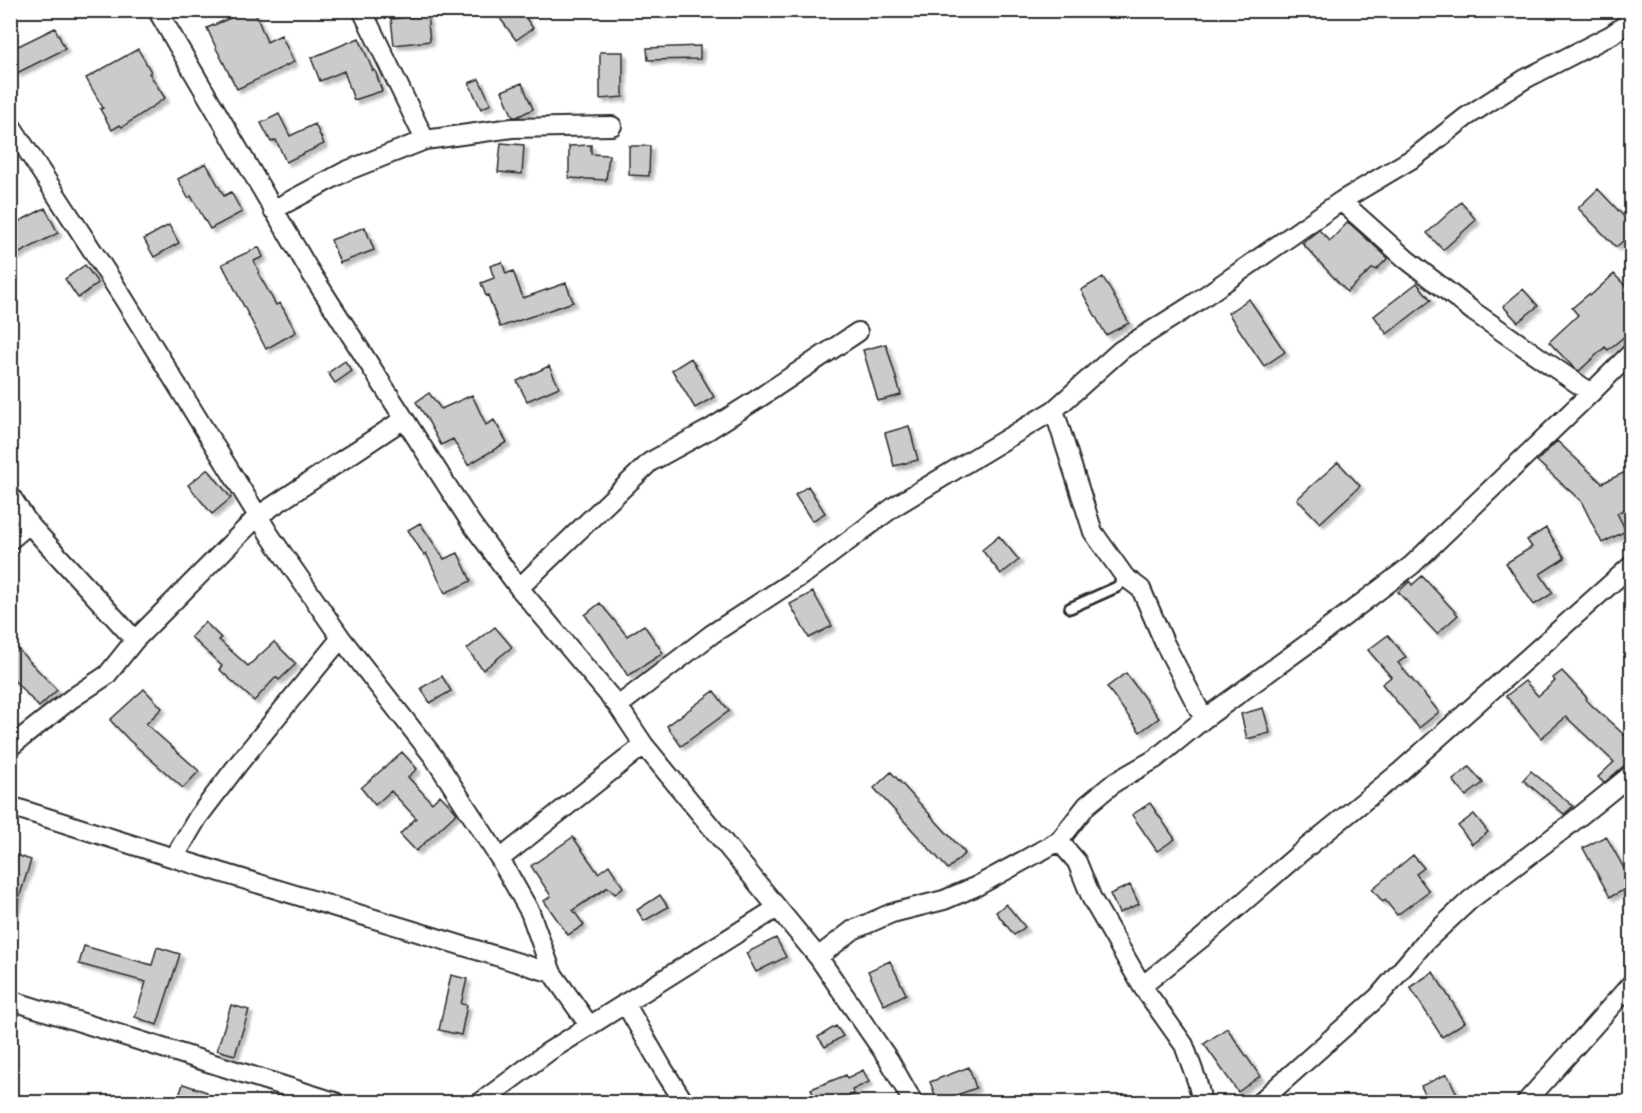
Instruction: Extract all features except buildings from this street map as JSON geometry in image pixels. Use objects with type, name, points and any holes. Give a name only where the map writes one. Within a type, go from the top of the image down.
[{"type":"street","points":[[157,10],[309,270],[471,523],[519,588],[618,706],[644,745],[818,957],[889,1060],[913,1102]]},
{"type":"street","points":[[362,10],[425,140]]},
{"type":"street","points":[[618,706],[712,634],[807,572],[895,506],[1054,410],[1121,350],[1192,305],[1341,201],[1415,157],[1466,117],[1525,78],[1611,35],[1632,20]]},
{"type":"street","points":[[10,124],[122,296],[258,516],[341,638],[433,756],[500,859],[530,912],[552,973],[589,1025]]},
{"type":"street","points":[[273,210],[346,171],[425,140],[512,128],[612,126]]},
{"type":"street","points":[[1341,201],[1406,259],[1474,312],[1592,393]]},
{"type":"street","points":[[519,588],[650,462],[710,429],[858,332]]},
{"type":"street","points":[[818,957],[853,930],[892,914],[944,900],[977,886],[1059,841],[1087,804],[1115,782],[1155,759],[1204,719],[1322,634],[1412,565],[1632,352]]},
{"type":"street","points":[[1054,410],[1093,532],[1125,577],[1141,589],[1164,642],[1204,719]]},
{"type":"street","points":[[10,747],[71,699],[107,675],[135,640],[258,516],[404,419]]},
{"type":"street","points":[[10,495],[29,524],[135,640]]},
{"type":"street","points":[[10,540],[29,524]]},
{"type":"street","points":[[1142,986],[1401,771],[1581,608],[1632,565]]},
{"type":"street","points":[[174,858],[198,817],[341,638]]},
{"type":"street","points":[[500,859],[644,745]]},
{"type":"street","points":[[1260,1102],[1378,997],[1425,942],[1470,900],[1632,774]]},
{"type":"street","points":[[10,806],[552,973]]},
{"type":"street","points":[[1059,841],[1077,862],[1092,899],[1142,986],[1184,1045],[1202,1102]]},
{"type":"street","points":[[481,1102],[548,1052],[589,1025],[777,908]]},
{"type":"street","points":[[1526,1102],[1632,983]]},
{"type":"street","points":[[10,1000],[335,1102]]},
{"type":"street","points":[[625,1003],[684,1102]]},
{"type":"lane","points":[[1070,608],[1117,587],[1125,577]]}]
